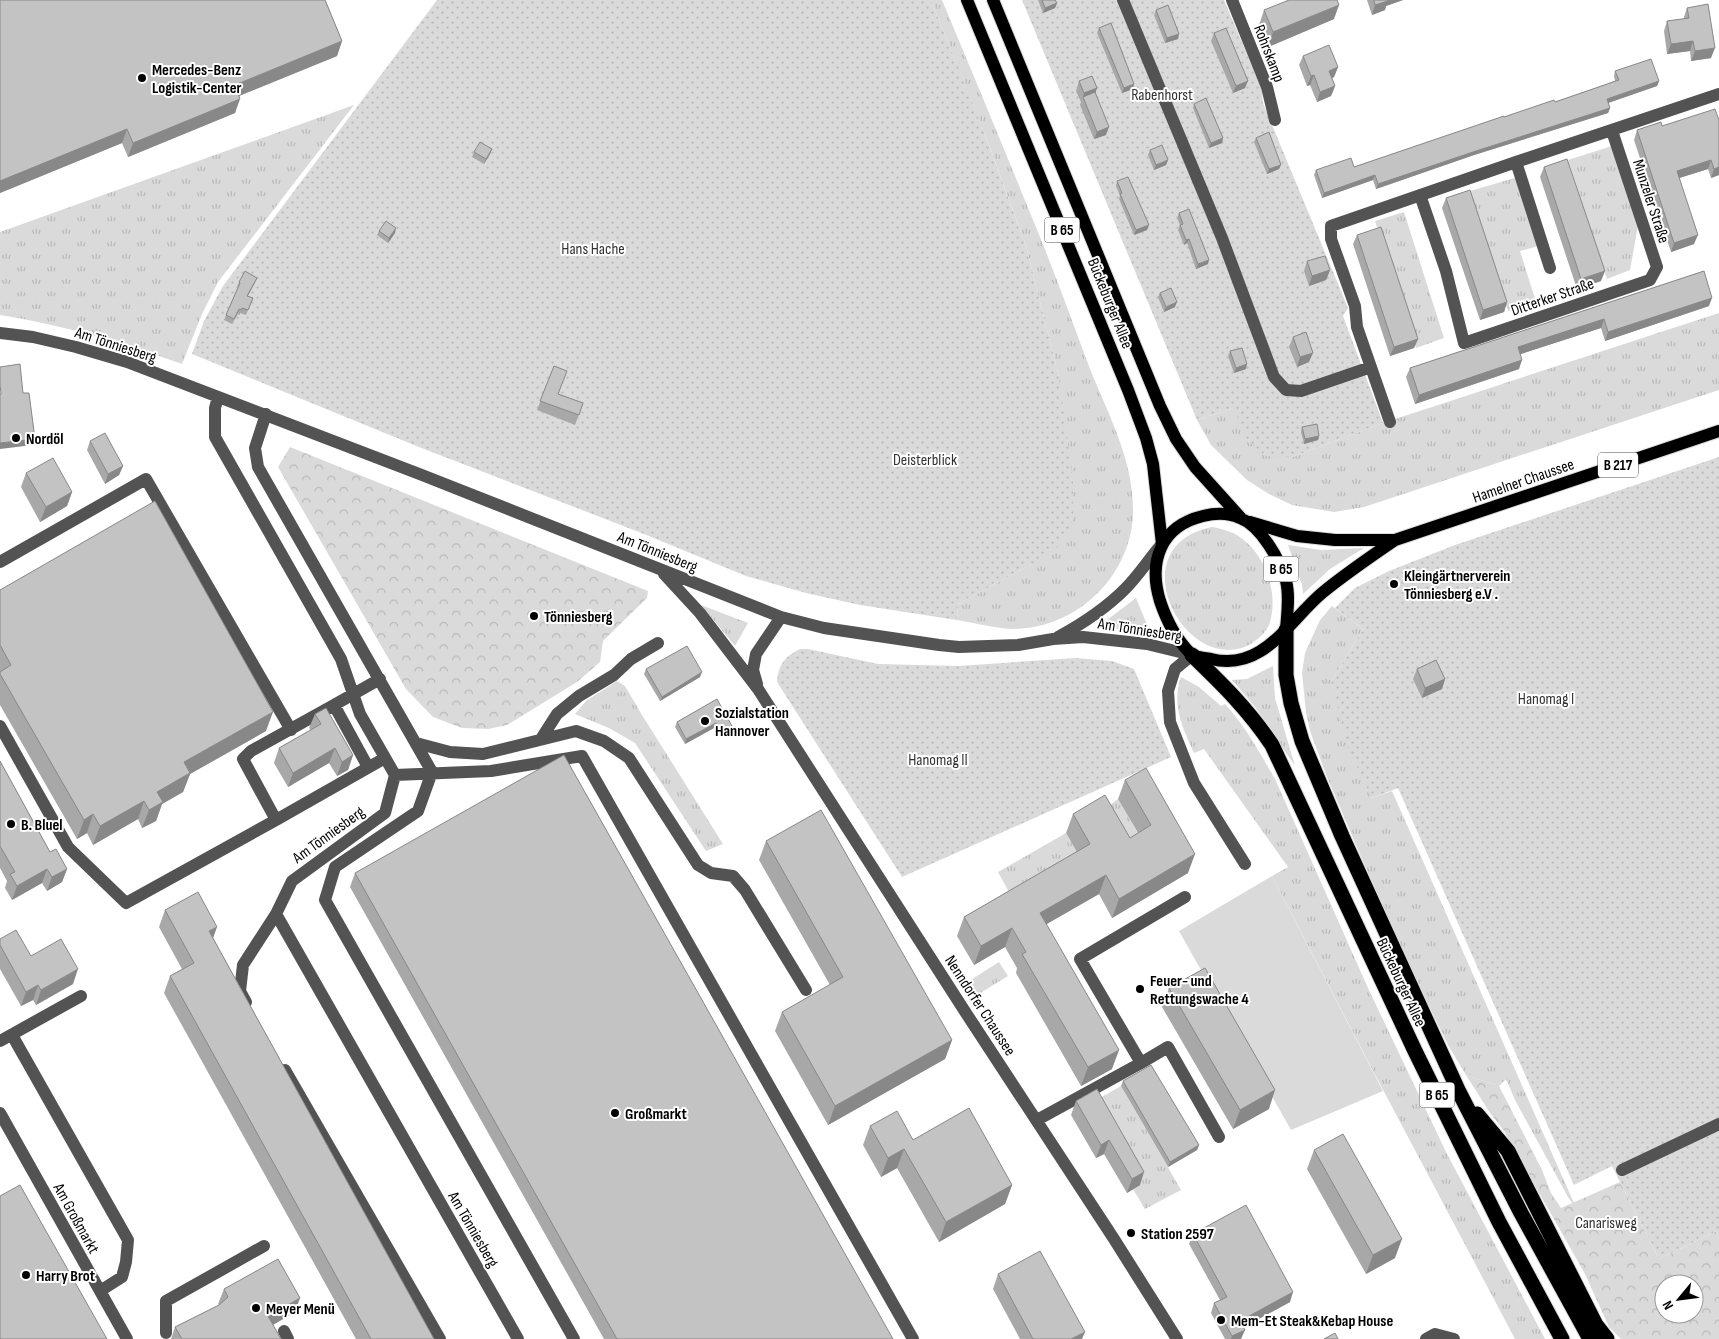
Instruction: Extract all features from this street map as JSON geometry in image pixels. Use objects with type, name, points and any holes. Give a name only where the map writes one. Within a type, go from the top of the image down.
[{"type":"highway","name":"Bückeburger Allee","points":[[1286,630],[1288,684],[1291,703],[1302,741],[1342,836],[1459,1092],[1521,1213],[1590,1339]]},
{"type":"highway","name":"Bückeburger Allee","points":[[1192,655],[1231,692],[1257,722],[1272,745],[1415,1051],[1499,1222],[1562,1339]]},
{"type":"highway","points":[[1459,1092],[1508,1151],[1596,1325],[1607,1339]]},
{"type":"main road","name":"Bückeburger Allee","points":[[967,0],[1146,438],[1153,464],[1162,544]]},
{"type":"main road","name":"Bückeburger Allee","points":[[993,0],[1160,406],[1176,439],[1194,466],[1242,519]]},
{"type":"main road","name":"Hamelner Chaussee","points":[[1286,630],[1320,595],[1353,568],[1395,540],[1719,431]]},
{"type":"main road","name":"B 65","points":[[1192,655],[1180,640],[1168,619],[1157,591],[1154,574],[1156,560],[1162,544],[1172,532],[1194,518],[1220,514],[1242,519],[1260,533],[1278,561],[1286,581],[1288,597],[1286,630]]},
{"type":"main road","name":"Hamelner Chaussee","points":[[1242,519],[1297,536],[1335,540],[1395,540]]},
{"type":"main road","points":[[1192,655],[1215,660],[1239,661],[1257,655],[1286,630]]},
{"type":"street","points":[[1123,0],[1222,238],[1274,378],[1286,390],[1301,391],[1371,367]]},
{"type":"street","name":"Rohrskamp","points":[[1232,0],[1267,87],[1275,120]]},
{"type":"street","points":[[1390,422],[1357,327],[1355,306],[1331,239],[1331,226],[1719,94]]},
{"type":"street","name":"Munzeler Straße","points":[[1612,131],[1657,267],[1650,280]]},
{"type":"street","points":[[1516,162],[1550,268]]},
{"type":"street","name":"Ditterker Straße","points":[[1420,195],[1446,271],[1464,343],[1650,280]]},
{"type":"street","name":"Am Tönniesberg","points":[[0,333],[33,337],[127,362],[431,478],[781,617],[824,628],[949,646],[1018,645],[1083,637],[1147,644],[1192,655]]},
{"type":"street","points":[[218,397],[215,408],[215,437],[341,659],[360,714],[395,775],[491,771],[582,756],[913,1339]]},
{"type":"street","points":[[266,414],[255,448],[258,467],[432,772]]},
{"type":"street","points":[[0,562],[146,479],[291,730]]},
{"type":"street","name":"Am Tönniesberg","points":[[1053,640],[1100,611],[1125,589],[1162,544]]},
{"type":"street","name":"Nenndorfer Chaussee","points":[[660,570],[700,613],[758,689],[1036,1120],[1172,1337]]},
{"type":"street","name":"Nenndorfer Chaussee","points":[[758,689],[753,670],[756,654],[781,617]]},
{"type":"street","points":[[541,739],[558,714],[579,696],[614,675],[631,659],[658,643]]},
{"type":"street","points":[[1192,655],[1175,669],[1168,690],[1170,722],[1194,782],[1245,864]]},
{"type":"street","points":[[276,820],[243,759],[250,751],[380,679]]},
{"type":"street","points":[[334,705],[368,767]]},
{"type":"street","points":[[0,726],[68,847],[126,903],[386,758]]},
{"type":"street","points":[[416,742],[450,752],[483,754],[576,731],[604,741],[629,758],[698,865],[711,873],[733,876],[745,890],[806,990]]},
{"type":"street","name":"Am Tönniesberg","points":[[432,772],[418,811],[335,867],[325,900],[574,1339]]},
{"type":"street","name":"Am Tönniesberg","points":[[395,775],[385,812],[292,881],[276,914],[518,1339]]},
{"type":"street","points":[[1141,1063],[1080,959],[1185,897]]},
{"type":"street","points":[[255,1017],[240,991],[243,965],[276,914]]},
{"type":"street","points":[[0,1041],[81,996]]},
{"type":"street","points":[[12,1035],[128,1240],[126,1262],[122,1277],[100,1291]]},
{"type":"street","points":[[1036,1120],[1168,1047],[1219,1137]]},
{"type":"street","points":[[279,1059],[440,1339]]},
{"type":"street","name":"Am Großmarkt","points":[[0,1112],[5,1135],[127,1339]]},
{"type":"street","points":[[1622,1170],[1719,1124]]},
{"type":"street","points":[[179,1330],[161,1336],[166,1300],[264,1246]]},
{"type":"street","points":[[1426,1339],[1435,1334],[1454,1339]]},
{"type":"green space","name":"Hans Hache","points":[[437,0],[931,0],[981,124],[1026,246],[1059,377],[1073,479],[1073,520],[1059,546],[1032,564],[958,604],[957,620],[860,605],[806,593],[746,576],[644,534],[419,447],[192,354],[204,321],[223,286]]},
{"type":"green space","points":[[931,0],[942,0],[1042,242],[1119,440],[1130,477],[1133,496],[1133,516],[1129,539],[1121,560],[1110,579],[1095,596],[1077,610],[1057,620],[1035,627],[1012,629],[957,620],[958,604],[1032,564],[1059,377],[1026,246],[989,145]]},
{"type":"green space","name":"Rabenhorst","points":[[1022,0],[1224,0],[1261,87],[1263,103],[1348,308],[1343,316],[1383,423],[1292,457],[1266,456],[1247,440],[1234,408],[1197,420]]},
{"type":"green space","points":[[354,105],[218,282],[202,314],[182,364],[92,335],[0,315],[0,232]]},
{"type":"green space","points":[[1612,146],[1638,226],[1630,270],[1607,279],[1568,160]]},
{"type":"green space","points":[[1518,177],[1538,246],[1520,251],[1536,302],[1508,311],[1470,191]]},
{"type":"green space","points":[[1404,212],[1444,338],[1416,348],[1375,221]]},
{"type":"green space","points":[[1719,313],[1719,390],[1364,507],[1334,512],[1292,505],[1269,494],[1247,480],[1211,445],[1197,420],[1234,408],[1292,457],[1383,423]]},
{"type":"green space","points":[[290,447],[648,591],[647,598],[603,641],[600,662],[577,682],[507,725],[488,729],[462,728],[433,717],[406,689],[278,467]]},
{"type":"green space","name":"Hanomag I","points":[[1719,457],[1719,1235],[1717,1231],[1659,1259],[1612,1166],[1574,1185],[1398,788],[1372,798],[1348,748],[1331,682],[1363,629],[1335,608],[1355,588],[1389,571],[1455,545]]},
{"type":"green space","points":[[1212,527],[1230,532],[1246,542],[1260,558],[1269,579],[1273,601],[1270,622],[1261,636],[1247,646],[1223,650],[1201,642],[1183,626],[1170,604],[1165,580],[1169,558],[1184,539]]},
{"type":"green space","points":[[1288,545],[1321,550],[1364,548],[1330,569],[1303,594],[1302,585]]},
{"type":"green space","points":[[1136,598],[1151,634],[1099,626]]},
{"type":"green space","points":[[701,605],[748,623],[735,646]]},
{"type":"green space","points":[[1332,606],[1363,629],[1331,682],[1372,798],[1392,791],[1577,1210],[1515,1100],[1506,1079],[1499,1086],[1466,1075],[1448,1045],[1405,957],[1327,777],[1310,731],[1302,673],[1305,653],[1320,620]]},
{"type":"green space","name":"Hanomag II","points":[[800,649],[808,649],[878,664],[958,666],[1076,658],[1112,661],[1134,669],[1171,757],[902,877],[777,682],[783,662]]},
{"type":"green space","points":[[1273,666],[1275,698],[1295,766],[1255,707],[1232,680],[1247,679]]},
{"type":"green space","points":[[1181,677],[1199,687],[1221,706],[1225,704],[1246,731],[1275,779],[1368,988],[1446,1152],[1545,1339],[1515,1339],[1272,876],[1288,867],[1204,749],[1194,753],[1182,726],[1178,707],[1178,687]]},
{"type":"green space","points":[[617,681],[625,686],[723,844],[706,851],[635,743],[609,728],[575,714],[586,701]]},
{"type":"green space","points":[[1118,799],[1144,844],[1123,857],[1098,814]]},
{"type":"green space","points":[[1066,833],[1092,877],[1015,903],[998,872]]},
{"type":"green space","points":[[1272,876],[1383,1091],[1291,1130],[1179,931]]},
{"type":"green space","points":[[999,962],[1008,976],[974,997],[966,983]]},
{"type":"green space","name":"Canarisweg","points":[[1466,1075],[1499,1086],[1542,1170],[1551,1193],[1561,1208],[1620,1182],[1659,1259],[1717,1231],[1719,1235],[1719,1339],[1621,1339],[1609,1327],[1585,1274],[1504,1131]]},
{"type":"green space","points":[[1121,1086],[1181,1190],[1145,1209],[1133,1189],[1139,1185],[1100,1098]]},
{"type":"building","name":"Mercedes-Benz Logistik-Center","points":[[0,0],[325,0],[342,41],[235,85],[240,99],[133,143],[127,129],[0,181]]},
{"type":"building","points":[[1042,0],[1055,0],[1057,3],[1045,8]]},
{"type":"building","points":[[1289,0],[1337,0],[1339,5],[1273,32],[1264,10]]},
{"type":"building","points":[[1374,0],[1388,0],[1388,1],[1375,5]]},
{"type":"building","points":[[1708,4],[1715,48],[1695,51],[1693,41],[1671,44],[1667,21],[1689,18],[1687,8]]},
{"type":"building","points":[[1168,5],[1179,34],[1167,38],[1156,10]]},
{"type":"building","points":[[1111,23],[1134,84],[1124,88],[1099,28]]},
{"type":"building","points":[[1226,28],[1248,81],[1236,86],[1214,33]]},
{"type":"building","points":[[1329,45],[1338,67],[1329,71],[1335,86],[1320,92],[1314,75],[1311,76],[1303,56]]},
{"type":"building","points":[[1651,59],[1659,81],[1607,99],[1610,108],[1378,184],[1375,175],[1324,193],[1316,170],[1351,158],[1354,167],[1504,116],[1554,100],[1555,102],[1619,80],[1615,71]]},
{"type":"building","points":[[1092,76],[1097,88],[1084,93],[1079,81]]},
{"type":"building","points":[[1095,92],[1109,127],[1097,132],[1083,97]]},
{"type":"building","points":[[1206,98],[1223,138],[1211,143],[1194,104]]},
{"type":"building","points":[[1715,109],[1719,120],[1719,167],[1714,169],[1711,160],[1677,171],[1698,235],[1674,243],[1637,130],[1661,122],[1662,126]]},
{"type":"building","points":[[1269,132],[1281,165],[1269,169],[1256,138]]},
{"type":"building","points":[[480,142],[492,149],[486,159],[474,152]]},
{"type":"building","points":[[1162,145],[1168,160],[1156,165],[1150,150]]},
{"type":"building","points":[[1567,159],[1605,271],[1581,279],[1544,167]]},
{"type":"building","points":[[1128,177],[1149,225],[1136,230],[1120,194],[1122,193],[1117,181]]},
{"type":"building","points":[[1470,190],[1507,302],[1483,310],[1446,198]]},
{"type":"building","points":[[1189,209],[1209,260],[1198,264],[1189,239],[1186,240],[1180,225],[1183,224],[1179,213]]},
{"type":"building","points":[[386,221],[396,228],[389,238],[379,231]]},
{"type":"building","points":[[1381,227],[1418,339],[1394,347],[1357,235]]},
{"type":"building","points":[[1325,256],[1330,270],[1312,276],[1307,261]]},
{"type":"building","points":[[245,271],[257,278],[247,296],[253,298],[248,310],[239,309],[234,319],[226,315]]},
{"type":"building","points":[[1704,271],[1712,298],[1608,332],[1604,319],[1518,347],[1522,360],[1419,395],[1410,368]]},
{"type":"building","points":[[1171,288],[1177,302],[1166,307],[1160,293]]},
{"type":"building","points":[[1306,332],[1313,353],[1300,357],[1293,337]]},
{"type":"building","points":[[1242,348],[1247,364],[1236,368],[1230,351]]},
{"type":"building","points":[[20,364],[23,393],[29,393],[35,439],[0,443],[0,367]]},
{"type":"building","points":[[554,366],[567,371],[558,394],[583,403],[579,415],[540,401]]},
{"type":"building","points":[[1317,424],[1319,436],[1305,439],[1302,427]]},
{"type":"building","points":[[105,433],[123,466],[108,474],[90,441]]},
{"type":"building","points":[[53,458],[72,492],[46,507],[26,473]]},
{"type":"building","points":[[155,501],[273,712],[184,762],[190,773],[157,792],[163,802],[149,810],[144,801],[100,826],[93,814],[84,820],[0,674],[0,672],[11,665],[0,645],[0,590]]},
{"type":"building","points":[[687,646],[702,672],[662,697],[646,669]]},
{"type":"building","points":[[1436,660],[1445,679],[1425,688],[1417,669]]},
{"type":"building","name":"Sozialstation Hannover","points":[[717,699],[732,726],[721,732],[716,723],[686,739],[677,722]]},
{"type":"building","points":[[326,708],[353,755],[342,762],[335,748],[293,773],[279,748],[321,724],[315,714]]},
{"type":"building","name":"Großmarkt","points":[[564,755],[893,1339],[617,1339],[355,873]]},
{"type":"building","points":[[0,761],[50,852],[56,849],[67,869],[52,877],[47,869],[17,886],[10,874],[15,872],[0,846]]},
{"type":"building","points":[[1146,768],[1195,854],[1119,899],[1106,875],[1040,913],[1119,1050],[1088,1067],[1022,954],[1026,952],[1012,928],[981,946],[964,917],[1090,844],[1073,814],[1105,795],[1130,838],[1151,825],[1125,780]]},
{"type":"building","points":[[821,810],[952,1040],[835,1106],[782,1012],[843,977],[766,841]]},
{"type":"building","points":[[198,892],[217,927],[209,931],[434,1339],[371,1339],[170,976],[194,963],[165,910]]},
{"type":"building","points":[[16,930],[31,956],[61,939],[78,969],[41,990],[38,985],[26,992],[0,945],[0,939]]},
{"type":"building","points":[[1205,968],[1275,1090],[1240,1110],[1169,988]]},
{"type":"building","points":[[1151,1065],[1199,1145],[1170,1162],[1123,1081]]},
{"type":"building","points":[[1097,1089],[1144,1172],[1132,1179],[1109,1140],[1101,1145],[1076,1101]]},
{"type":"building","points":[[969,1108],[1012,1185],[946,1222],[904,1149],[888,1158],[870,1126],[897,1111],[913,1140]]},
{"type":"building","points":[[1343,1134],[1402,1239],[1373,1255],[1314,1150]]},
{"type":"building","name":"Harry Brot","points":[[20,1185],[107,1339],[0,1339],[0,1196]]},
{"type":"building","points":[[1246,1205],[1293,1292],[1240,1321],[1245,1330],[1232,1336],[1214,1303],[1227,1297],[1193,1234]]},
{"type":"building","points":[[1040,1251],[1085,1332],[1071,1339],[1033,1339],[998,1274]]},
{"type":"building","name":"Meyer Menü","points":[[278,1259],[300,1298],[268,1316],[281,1339],[182,1339],[175,1327],[219,1305],[228,1297],[224,1289]]},
{"type":"building","points":[[1335,1333],[1338,1339],[1324,1339]]},
{"type":"place","name":"Mercedes-Benz Logistik-Center","points":[[142,78]]},
{"type":"place","name":"Nordöl","points":[[16,438]]},
{"type":"place","name":"Kleingärtnerverein Tönniesberg e.V .","points":[[1394,584]]},
{"type":"place","name":"Tönniesberg","points":[[534,616]]},
{"type":"place","name":"Sozialstation Hannover","points":[[705,721]]},
{"type":"place","name":"B. Bluel","points":[[11,824]]},
{"type":"place","name":"Feuer- und Rettungswache 4","points":[[1140,989]]},
{"type":"place","name":"Großmarkt","points":[[615,1113]]},
{"type":"place","name":"Station 2597","points":[[1131,1233]]},
{"type":"place","name":"Harry Brot","points":[[26,1275]]},
{"type":"place","name":"Meyer Menü","points":[[256,1308]]},
{"type":"place","name":"Mem-Et Steak&Kebap House","points":[[1221,1320]]},
{"type":"park label","name":"Deisterblick","points":[[925,459]]}]
